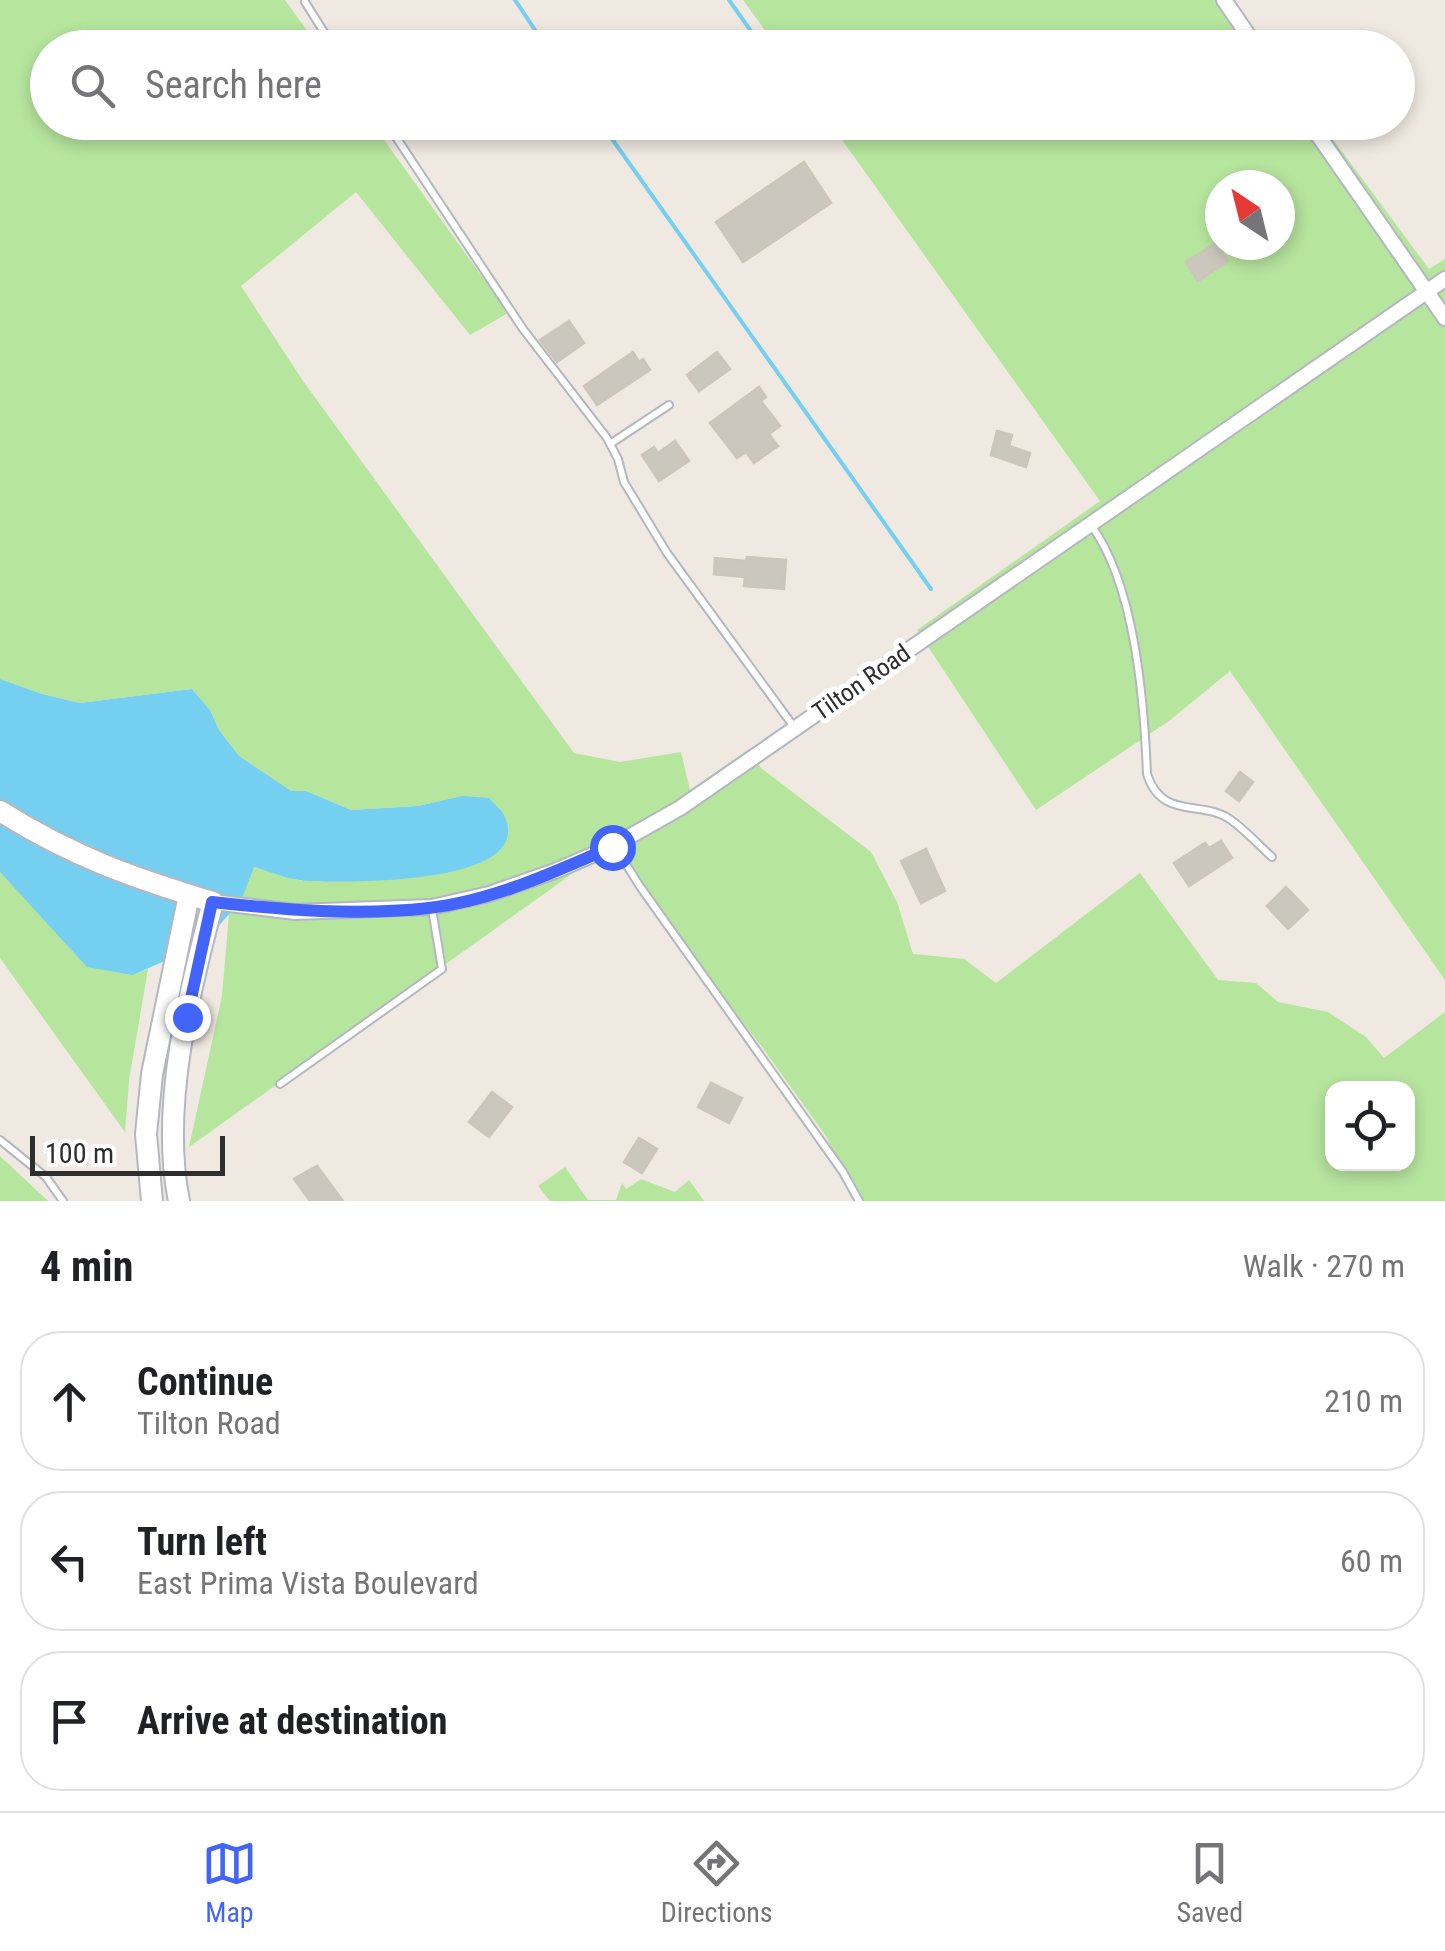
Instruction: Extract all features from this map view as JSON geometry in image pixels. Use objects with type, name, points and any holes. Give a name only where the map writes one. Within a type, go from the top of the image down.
[{"type":"street","points":[[1224,0],[1245,30]]},
{"type":"street","points":[[1321,140],[1445,318]]},
{"type":"street","name":"Tilton Road","points":[[212,902],[296,912],[432,908],[555,872],[615,845],[680,808],[1445,279]]},
{"type":"street","points":[[0,812],[46,841],[112,871],[212,902],[179,1069],[174,1122],[179,1201]]},
{"type":"street","points":[[152,1201],[146,1134],[152,1074],[189,895]]},
{"type":"lane","points":[[304,2],[322,30]]},
{"type":"lane","points":[[398,140],[523,329],[610,444],[624,482],[666,553],[795,728]]},
{"type":"lane","points":[[610,444],[669,405]]},
{"type":"lane","points":[[1090,524],[1104,542],[1118,573],[1142,688],[1147,774],[1152,786],[1158,796],[1172,804],[1230,819],[1272,857]]},
{"type":"lane","points":[[615,845],[701,974],[843,1172],[859,1201]]},
{"type":"lane","points":[[280,1084],[442,969],[432,908]]},
{"type":"lane","points":[[0,1140],[46,1177],[63,1201]]},
{"type":"green space","points":[[0,0],[285,0],[307,30],[30,30],[30,140],[384,140],[508,313],[470,335],[356,192],[241,286],[303,381],[574,753],[620,762],[681,752],[690,790],[749,749],[761,768],[871,852],[897,902],[913,954],[964,959],[996,983],[1140,873],[1218,980],[1256,983],[1278,1002],[1328,1012],[1366,1037],[1384,1058],[1445,1012],[1445,1201],[858,1201],[840,1177],[844,1174],[826,1136],[762,1047],[607,849],[189,1147],[222,996],[229,914],[241,901],[253,867],[302,881],[462,796],[418,806],[351,810],[306,791],[292,792],[239,756],[192,689],[80,703],[0,679]]},
{"type":"green space","points":[[743,0],[1232,0],[1254,30],[765,30]]},
{"type":"green space","points":[[842,140],[1334,140],[1429,269],[1445,259],[1445,980],[1230,671],[1169,721],[1036,810],[917,630],[1100,501]]},
{"type":"green space","points":[[0,872],[20,893],[133,975],[148,969],[129,1080],[125,1132],[0,958]]},
{"type":"green space","points":[[0,1156],[48,1201],[0,1201]]},
{"type":"green space","points":[[565,1167],[588,1200],[616,1200],[622,1183],[626,1189],[641,1179],[675,1192],[689,1180],[704,1201],[550,1201],[538,1186]]},
{"type":"water","points":[[0,679],[80,703],[192,689],[239,756],[291,791],[306,791],[351,810],[418,806],[462,796],[489,798],[504,815],[507,839],[493,856],[466,868],[393,880],[307,881],[254,867],[241,901],[214,931],[218,911],[113,864],[0,803]]},
{"type":"water","points":[[0,820],[181,900],[169,959],[133,975],[87,967],[0,872]]},
{"type":"building","points":[[804,162],[831,203],[743,262],[716,222]]},
{"type":"building","points":[[1205,250],[1205,260],[1228,261],[1198,281],[1186,262]]},
{"type":"building","points":[[569,321],[584,343],[557,362],[540,340]]},
{"type":"building","points":[[633,352],[650,370],[597,405],[584,386]]},
{"type":"building","points":[[717,352],[730,369],[699,391],[687,375]]},
{"type":"building","points":[[759,387],[766,397],[761,401],[780,426],[769,434],[778,446],[754,463],[746,452],[737,458],[710,423]]},
{"type":"building","points":[[997,431],[1012,435],[1009,446],[1030,453],[1026,467],[991,455]]},
{"type":"building","points":[[675,441],[689,461],[659,481],[642,455],[654,447],[658,453]]},
{"type":"building","points":[[747,557],[786,560],[784,589],[744,586],[745,577],[714,574],[715,558],[746,561]]},
{"type":"building","points":[[1240,772],[1253,782],[1239,801],[1226,791]]},
{"type":"building","points":[[1221,841],[1232,858],[1189,886],[1174,863],[1205,843],[1209,848]]},
{"type":"building","points":[[926,849],[945,891],[921,903],[901,861]]},
{"type":"building","points":[[1286,887],[1308,910],[1288,929],[1267,906]]},
{"type":"building","points":[[711,1083],[742,1098],[729,1123],[698,1107]]},
{"type":"building","points":[[492,1092],[512,1107],[489,1137],[469,1122]]},
{"type":"building","points":[[639,1138],[657,1149],[642,1173],[624,1162]]},
{"type":"building","points":[[317,1166],[343,1201],[310,1201],[294,1179]]},
{"type":"waterway","points":[[515,0],[535,30]]},
{"type":"waterway","points":[[729,0],[750,30]]},
{"type":"waterway","points":[[613,140],[931,589]]},
{"type":"route","points":[[187,1017],[212,902],[296,912],[432,908],[555,872],[612,847]]}]
